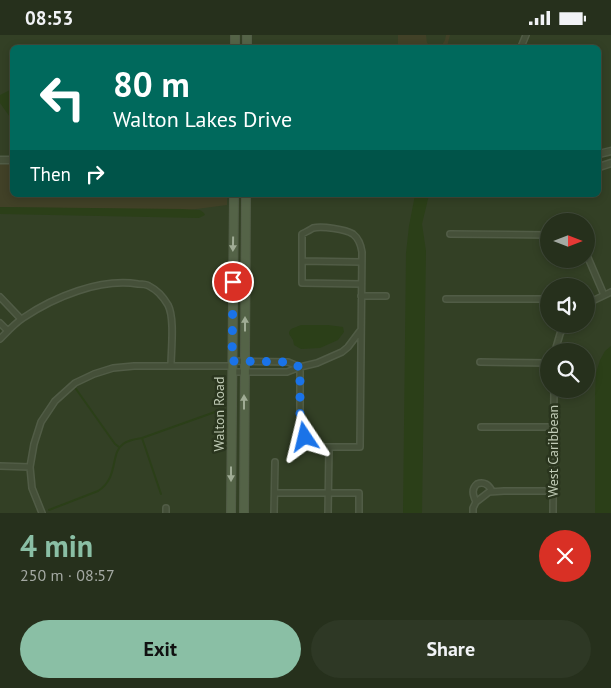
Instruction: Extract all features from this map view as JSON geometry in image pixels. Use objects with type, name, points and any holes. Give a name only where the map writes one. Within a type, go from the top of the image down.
[{"type":"main road","name":"Walton Road","points":[[231,513],[234,197]]},
{"type":"main road","name":"Walton Road","points":[[244,513],[246,197]]},
{"type":"street","points":[[300,367],[301,429],[305,437],[312,444],[323,447],[360,447],[360,331],[361,296],[361,284],[361,246],[357,238],[352,234],[333,228],[315,228],[302,234],[302,283],[361,284]]},
{"type":"street","points":[[450,234],[540,235]]},
{"type":"street","points":[[302,261],[361,262]]},
{"type":"street","points":[[592,268],[604,295]]},
{"type":"street","points":[[0,339],[21,319],[64,296],[106,284],[129,283],[148,285],[159,293],[169,306],[172,316],[171,366]]},
{"type":"street","points":[[595,300],[611,292]]},
{"type":"street","points":[[361,296],[386,296]]},
{"type":"street","points":[[0,297],[21,319]]},
{"type":"street","points":[[446,299],[540,299]]},
{"type":"street","points":[[0,323],[8,331]]},
{"type":"street","points":[[42,513],[32,488],[30,467],[34,444],[41,422],[56,401],[75,383],[94,373],[113,368],[134,366],[232,367],[244,372],[287,372],[318,363],[342,352],[360,331]]},
{"type":"street","points":[[232,367],[245,361],[288,362],[300,367]]},
{"type":"street","points":[[480,362],[540,363]]},
{"type":"street","name":"West Caribbean","points":[[553,513],[554,398]]},
{"type":"street","points":[[481,427],[553,427]]},
{"type":"street","points":[[328,513],[329,447]]},
{"type":"street","points":[[274,513],[275,462]]},
{"type":"street","points":[[0,466],[30,467]]},
{"type":"street","points":[[476,502],[473,488],[477,483],[488,485],[492,491]]},
{"type":"street","points":[[473,513],[476,502],[492,491],[553,491]]},
{"type":"street","points":[[275,493],[359,493],[359,513]]},
{"type":"shaded area","points":[[398,35],[426,35],[427,43],[430,45],[398,45]]},
{"type":"shaded area","points":[[446,35],[450,35],[448,45],[442,45]]},
{"type":"shaded area","points":[[10,90],[10,117],[0,103],[0,95]]},
{"type":"shaded area","points":[[0,162],[10,163],[10,197],[227,197],[227,205],[189,210],[0,207]]},
{"type":"shaded area","points":[[415,197],[429,197],[422,224],[426,251],[422,513],[403,513],[406,253]]},
{"type":"shaded area","points":[[0,207],[182,209],[200,210],[205,215],[199,218],[0,214]]},
{"type":"shaded area","points":[[301,325],[343,327],[344,332],[338,340],[320,348],[301,349],[294,345],[289,332],[291,329]]},
{"type":"shaded area","points":[[611,346],[611,513],[595,513],[596,373],[605,351]]},
{"type":"waterway","points":[[76,389],[119,447]]},
{"type":"waterway","points":[[49,510],[98,491],[105,486],[112,473],[119,448],[125,443],[215,412]]},
{"type":"waterway","points":[[142,438],[161,494]]},
{"type":"route","points":[[233,282],[232,361],[288,362],[300,367],[300,420],[301,429],[305,437]]}]
